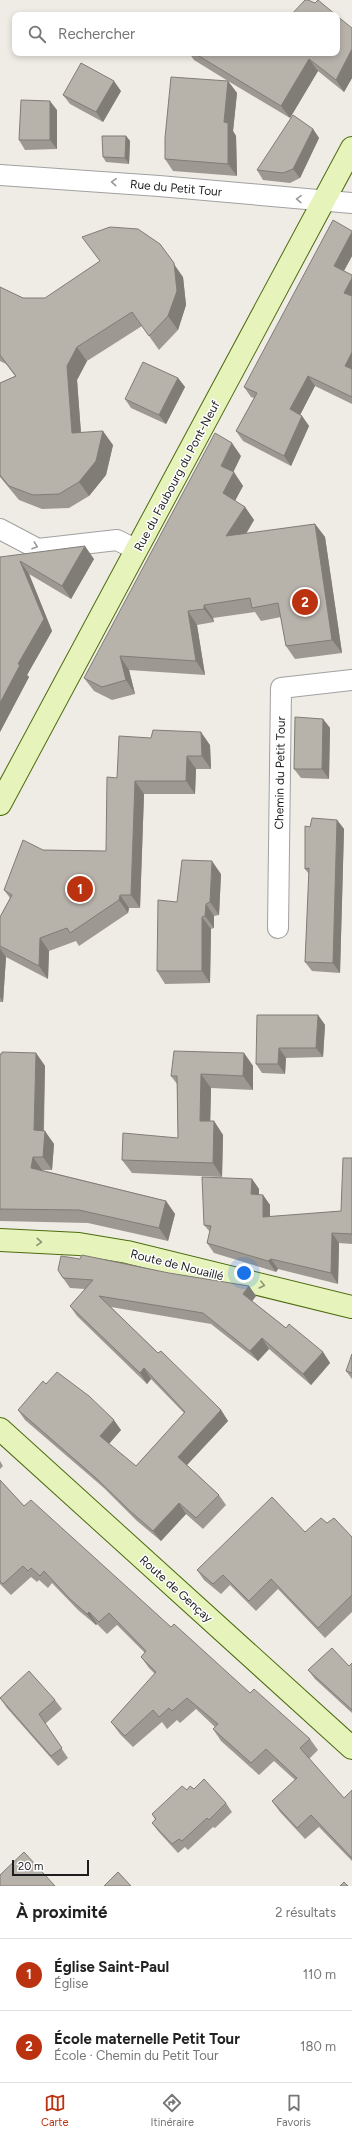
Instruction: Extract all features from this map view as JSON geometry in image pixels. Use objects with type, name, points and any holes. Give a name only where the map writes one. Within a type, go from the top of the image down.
[{"type":"main road","name":"Rue du Faubourg du Pont-Neuf","points":[[0,804],[352,148]]},
{"type":"main road","name":"Route de Nouaillé","points":[[0,1240],[79,1244],[127,1252],[352,1307]]},
{"type":"main road","name":"Route de Gençay","points":[[0,1429],[352,1748]]},
{"type":"street","name":"Rue du Petit Tour","points":[[0,175],[151,185],[352,203]]},
{"type":"street","points":[[2,537],[38,549],[117,540],[137,550]]},
{"type":"street","name":"Chemin du Petit Tour","points":[[278,928],[281,688],[352,680]]},
{"type":"building","points":[[305,0],[315,3],[318,0],[332,12],[294,12]]},
{"type":"building","points":[[340,18],[352,28],[352,49],[336,80],[309,59],[281,106],[199,56],[340,56]]},
{"type":"building","points":[[81,63],[114,81],[96,112],[63,95]]},
{"type":"building","points":[[171,77],[228,81],[224,122],[228,123],[228,164],[165,159],[165,138]]},
{"type":"building","points":[[21,100],[50,101],[50,140],[19,140]]},
{"type":"building","points":[[293,115],[313,129],[293,169],[283,173],[257,170]]},
{"type":"building","points":[[102,136],[126,136],[125,158],[103,157]]},
{"type":"building","points":[[333,220],[352,231],[334,266],[352,275],[352,278],[344,293],[352,296],[352,352],[345,366],[352,369],[352,397],[308,376],[290,409],[302,416],[284,456],[236,431],[257,393],[244,387]]},
{"type":"building","points":[[110,227],[138,229],[160,244],[174,263],[177,291],[168,316],[149,336],[132,312],[77,347],[67,366],[72,433],[103,431],[96,461],[79,482],[59,494],[33,495],[9,486],[0,475],[0,383],[16,376],[0,355],[0,287],[23,298],[45,298],[100,261],[82,237]]},
{"type":"building","points":[[143,362],[178,378],[159,415],[125,399]]},
{"type":"building","points":[[215,433],[232,443],[221,466],[234,472],[223,493],[245,507],[226,536],[315,524],[332,640],[286,646],[278,603],[252,608],[250,598],[204,605],[204,609],[188,611],[196,661],[120,656],[126,680],[102,687],[84,678]]},
{"type":"building","points":[[85,546],[62,586],[20,561],[44,619],[18,664],[20,665],[0,703],[0,557]]},
{"type":"building","points":[[295,717],[323,719],[322,769],[294,769]]},
{"type":"building","points":[[153,730],[201,732],[202,756],[187,756],[186,781],[135,781],[131,895],[120,895],[119,900],[70,933],[67,928],[40,938],[39,966],[0,946],[0,917],[12,895],[4,890],[23,840],[43,850],[106,851],[107,777],[117,778],[119,736],[151,738]]},
{"type":"building","points":[[312,818],[337,820],[333,963],[305,962],[309,868],[305,869],[305,826],[310,827]]},
{"type":"building","points":[[182,860],[212,861],[210,902],[206,904],[205,916],[202,917],[202,971],[157,971],[158,900],[177,902]]},
{"type":"building","points":[[257,1015],[318,1015],[316,1048],[279,1048],[278,1064],[256,1064]]},
{"type":"building","points":[[174,1051],[244,1053],[243,1076],[201,1074],[200,1121],[214,1121],[213,1163],[122,1160],[123,1133],[178,1138],[177,1076],[171,1076]]},
{"type":"building","points":[[2,1052],[36,1053],[34,1130],[45,1131],[43,1157],[33,1157],[31,1168],[166,1201],[159,1228],[79,1210],[0,1209],[0,1054],[2,1054]]},
{"type":"building","points":[[343,1158],[352,1158],[352,1234],[332,1233],[331,1273],[271,1259],[268,1261],[207,1243],[211,1226],[204,1225],[202,1177],[252,1179],[251,1194],[263,1195],[263,1217],[341,1211]]},
{"type":"building","points":[[82,1255],[169,1273],[249,1286],[243,1294],[286,1328],[289,1324],[323,1352],[303,1374],[262,1338],[250,1351],[203,1313],[99,1296],[158,1353],[161,1351],[221,1410],[178,1457],[219,1495],[196,1518],[179,1503],[153,1531],[96,1478],[18,1410],[43,1381],[46,1384],[57,1372],[89,1396],[114,1420],[100,1436],[136,1466],[185,1412],[144,1368],[140,1373],[70,1306],[93,1280],[63,1278],[58,1270],[61,1256],[80,1259]]},
{"type":"building","points":[[352,1354],[352,1373],[346,1371]]},
{"type":"building","points":[[0,1480],[24,1506],[31,1500],[171,1627],[174,1624],[250,1693],[254,1689],[310,1739],[300,1748],[344,1798],[352,1790],[352,1858],[311,1815],[297,1828],[272,1801],[297,1778],[266,1749],[251,1763],[213,1729],[218,1724],[187,1698],[172,1711],[169,1708],[159,1717],[153,1710],[125,1736],[111,1722],[156,1672],[141,1657],[146,1651],[109,1613],[99,1622],[89,1612],[87,1614],[70,1599],[44,1571],[40,1576],[31,1568],[28,1571],[23,1566],[3,1584],[0,1581]]},
{"type":"building","points":[[272,1497],[305,1532],[321,1518],[327,1523],[334,1518],[352,1537],[352,1595],[318,1628],[271,1579],[249,1601],[223,1575],[213,1584],[197,1570]]},
{"type":"building","points":[[332,1648],[349,1666],[352,1663],[352,1710],[308,1670]]},
{"type":"building","points":[[29,1671],[55,1700],[39,1714],[62,1748],[51,1756],[0,1698]]},
{"type":"building","points":[[204,1779],[226,1803],[209,1820],[207,1818],[182,1841],[179,1839],[172,1844],[152,1823],[156,1819],[152,1814],[182,1786],[187,1790],[190,1786],[194,1789]]},
{"type":"building","points":[[24,1852],[55,1886],[0,1886],[0,1875]]},
{"type":"building","points":[[118,1872],[131,1886],[104,1886]]},
{"type":"building","points":[[344,1882],[348,1886],[340,1886]]},
{"type":"place","name":"École maternelle Petit Tour","points":[[305,602]]},
{"type":"place","name":"Église Saint-Paul","points":[[80,889]]}]
